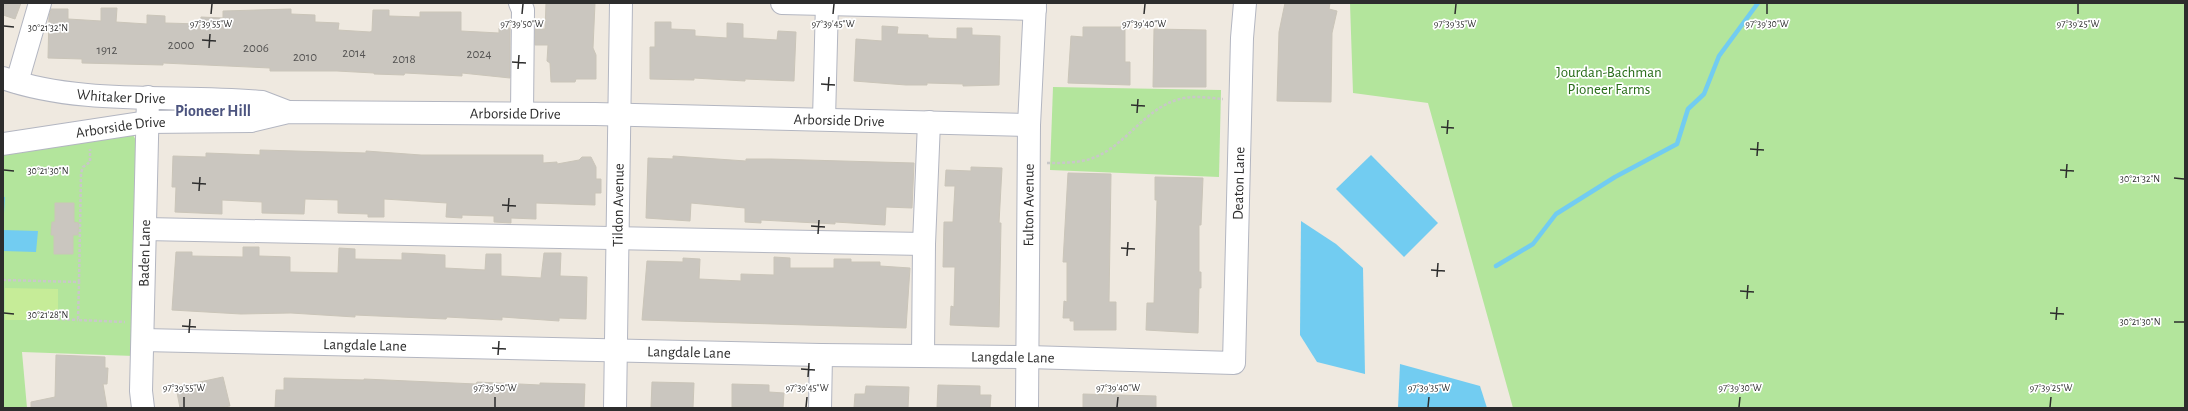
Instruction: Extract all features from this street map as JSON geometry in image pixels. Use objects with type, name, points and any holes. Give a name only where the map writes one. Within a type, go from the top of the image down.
[{"type":"street","points":[[10,80],[40,3]]},
{"type":"street","points":[[520,3],[523,10],[522,113]]},
{"type":"street","name":"Tildon Avenue","points":[[615,408],[622,3]]},
{"type":"street","points":[[782,3],[1035,6]]},
{"type":"street","points":[[824,119],[827,3]]},
{"type":"street","name":"Deaton Lane","points":[[1234,363],[1242,38],[1239,4]]},
{"type":"street","name":"Fulton Avenue","points":[[1027,408],[1029,125],[1035,6]]},
{"type":"street","name":"Whitaker Drive","points":[[10,80],[88,94],[233,99],[262,102],[288,112]]},
{"type":"street","name":"Baden Lane","points":[[143,408],[141,391],[148,97]]},
{"type":"street","name":"Arborside Drive","points":[[3,144],[147,122],[251,121],[288,112],[620,114],[1029,125]]},
{"type":"street","points":[[923,356],[924,244],[928,122]]},
{"type":"street","points":[[145,229],[924,244]]},
{"type":"street","name":"Langdale Lane","points":[[143,340],[1028,357],[1234,363]]},
{"type":"street","points":[[820,408],[821,354]]},
{"type":"path","points":[[1047,163],[1064,163],[1091,159],[1108,150],[1152,113],[1167,103],[1182,98],[1224,99]]},
{"type":"path","points":[[78,320],[82,173],[83,167],[90,162],[90,146]]},
{"type":"path","points":[[3,280],[79,282]]},
{"type":"path","points":[[58,319],[129,322]]},
{"type":"green space","name":"Jourdan-Bachman Pioneer Farms","points":[[1350,3],[2185,3],[2185,408],[1513,408],[1428,103],[1353,93]]},
{"type":"green space","points":[[1053,87],[1221,90],[1219,177],[1050,170]]},
{"type":"green space","points":[[133,135],[138,144],[134,356],[22,352],[27,408],[3,408],[3,154]]},
{"type":"green space","points":[[5,288],[58,289],[58,320],[5,320]]},
{"type":"water","points":[[1371,155],[1438,223],[1404,257],[1336,189]]},
{"type":"water","points":[[3,197],[5,197],[3,230]]},
{"type":"water","points":[[1301,221],[1336,244],[1363,268],[1365,374],[1317,362],[1300,335]]},
{"type":"water","points":[[3,230],[38,231],[36,252],[3,251]]},
{"type":"water","points":[[1400,364],[1480,386],[1487,408],[1398,408]]},
{"type":"building","points":[[3,3],[21,3],[15,19],[3,15]]},
{"type":"building","points":[[546,3],[595,3],[593,48],[596,55],[596,79],[576,79],[575,82],[551,82],[550,63],[547,61],[548,45],[535,45],[535,29],[545,29]]},
{"type":"building","points":[[1285,3],[1330,3],[1329,9],[1337,11],[1332,33],[1331,102],[1277,101],[1279,32]]},
{"type":"building","points":[[101,8],[117,8],[116,22],[147,24],[147,15],[165,16],[165,23],[200,24],[201,17],[223,18],[223,11],[291,9],[291,14],[315,15],[315,22],[339,23],[338,30],[370,32],[372,31],[373,10],[389,10],[389,16],[420,17],[420,12],[461,12],[461,31],[499,33],[499,28],[510,28],[510,78],[462,73],[462,76],[405,73],[404,75],[337,71],[270,71],[270,68],[163,63],[163,65],[82,63],[82,59],[48,58],[49,16],[51,9],[68,9],[68,19],[101,21]]},
{"type":"building","points":[[655,22],[671,22],[671,29],[695,30],[695,36],[727,38],[727,23],[743,24],[743,38],[777,40],[778,31],[796,32],[794,81],[745,79],[745,81],[694,78],[694,80],[650,79],[650,47],[655,47]]},
{"type":"building","points":[[882,26],[898,27],[897,34],[928,35],[928,38],[957,39],[957,28],[972,28],[972,35],[1000,36],[999,85],[963,86],[963,84],[927,83],[927,85],[906,85],[854,81],[856,39],[882,41]]},
{"type":"building","points":[[1083,27],[1125,27],[1125,62],[1130,62],[1130,85],[1068,83],[1071,36],[1083,37]]},
{"type":"building","points":[[1154,29],[1206,30],[1206,87],[1153,87]]},
{"type":"building","points":[[260,150],[366,153],[366,151],[421,155],[543,155],[543,163],[557,162],[557,164],[579,160],[582,157],[591,157],[596,167],[596,179],[601,179],[601,193],[595,193],[595,205],[536,203],[536,219],[511,218],[511,223],[494,222],[494,216],[462,215],[462,218],[446,217],[447,203],[384,199],[384,217],[368,217],[368,214],[338,213],[338,200],[305,199],[304,214],[262,213],[262,202],[222,200],[222,214],[175,212],[176,187],[172,187],[173,156],[206,157],[206,153],[260,155]]},
{"type":"building","points":[[673,156],[746,161],[746,159],[771,159],[914,163],[912,208],[886,207],[885,225],[761,220],[761,223],[745,222],[745,208],[691,203],[690,221],[646,218],[648,158],[673,159]]},
{"type":"building","points":[[971,167],[1002,168],[999,223],[1001,223],[999,327],[950,325],[951,306],[954,307],[955,267],[943,267],[944,222],[953,222],[955,186],[945,186],[946,170],[971,171]]},
{"type":"building","points":[[1068,173],[1111,174],[1109,302],[1116,302],[1116,330],[1074,330],[1074,321],[1070,321],[1070,318],[1063,318],[1064,301],[1067,302],[1067,262],[1063,262]]},
{"type":"building","points":[[1155,177],[1203,178],[1201,225],[1199,225],[1199,272],[1201,272],[1201,288],[1199,288],[1198,333],[1146,330],[1147,303],[1154,303],[1157,200],[1155,200]]},
{"type":"building","points":[[55,203],[74,203],[74,222],[79,223],[78,235],[73,235],[73,254],[54,254],[54,235],[51,235],[52,222],[55,222]]},
{"type":"building","points":[[243,247],[259,247],[259,256],[290,257],[290,272],[338,273],[339,248],[355,249],[355,259],[402,260],[402,253],[445,255],[445,268],[485,270],[486,254],[501,254],[501,276],[541,278],[544,253],[561,253],[560,276],[587,277],[586,319],[559,318],[559,321],[502,317],[502,320],[447,317],[446,319],[355,315],[355,317],[291,313],[241,314],[172,310],[176,252],[192,252],[192,256],[243,257]]},
{"type":"building","points":[[774,257],[790,258],[790,268],[834,268],[834,259],[851,259],[851,262],[880,262],[880,266],[910,268],[906,328],[642,320],[647,261],[683,262],[683,258],[700,259],[699,279],[741,281],[741,274],[774,275]]},
{"type":"building","points":[[56,355],[105,357],[105,368],[108,368],[107,384],[103,384],[107,408],[31,408],[31,402],[55,397]]},
{"type":"building","points":[[223,377],[230,406],[219,408],[180,408],[176,387]]},
{"type":"building","points":[[284,378],[364,379],[476,384],[477,382],[540,385],[540,383],[585,384],[584,408],[275,408],[276,390],[284,390]]},
{"type":"building","points":[[652,382],[694,383],[693,408],[651,408]]},
{"type":"building","points":[[732,384],[769,385],[769,392],[784,393],[783,408],[732,407]]},
{"type":"building","points":[[938,385],[980,386],[980,395],[991,395],[990,408],[937,408]]},
{"type":"building","points":[[866,386],[909,387],[908,408],[854,408],[855,394],[865,394]]},
{"type":"building","points":[[1083,394],[1156,396],[1156,408],[1083,408]]},
{"type":"waterway","points":[[1496,266],[1533,244],[1556,214],[1615,177],[1677,144],[1688,109],[1704,94],[1719,56],[1758,3]]},
{"type":"district","name":"Pioneer Hill","points":[[213,110]]}]
